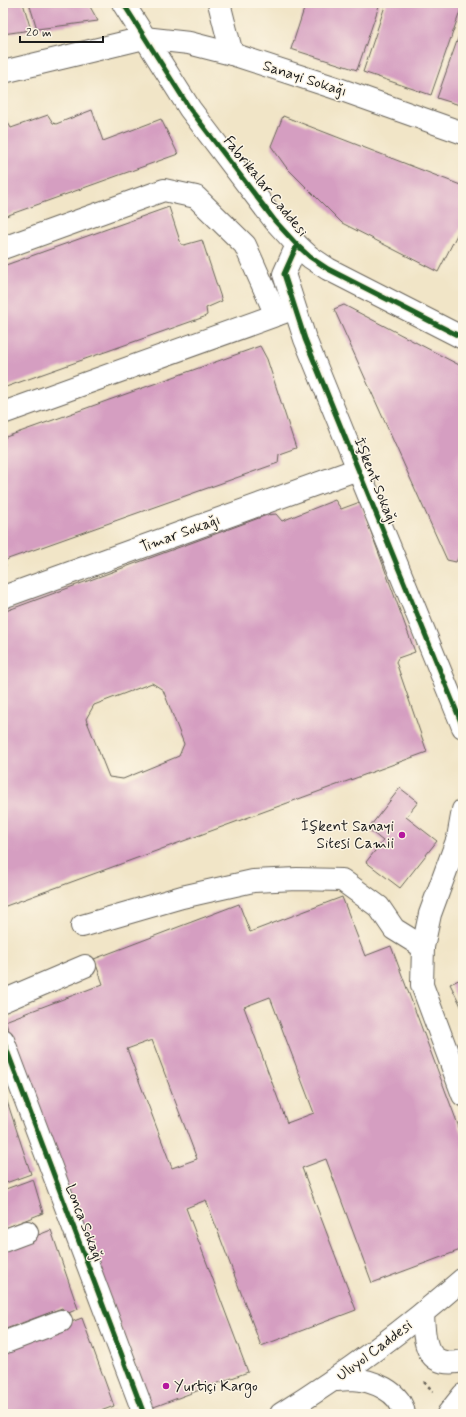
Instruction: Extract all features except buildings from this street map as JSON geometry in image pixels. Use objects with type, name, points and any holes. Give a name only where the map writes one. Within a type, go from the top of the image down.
[{"type":"street","name":"Fabrikalar Caddesi","points":[[123,3],[190,109],[275,221],[296,244],[328,269],[463,338]]},
{"type":"street","points":[[219,3],[232,54]]},
{"type":"street","name":"Sanayi Sokağı","points":[[3,72],[144,38],[189,43],[232,54],[339,89],[463,133]]},
{"type":"street","points":[[3,248],[164,190],[196,197],[245,245],[285,312],[3,413]]},
{"type":"street","name":"İşkent Sokağı","points":[[296,244],[284,274],[285,312],[305,339],[463,728]]},
{"type":"street","name":"Timar Sokağı","points":[[3,596],[358,469]]},
{"type":"street","points":[[463,810],[458,838],[430,914],[423,947],[422,985],[463,1095]]},
{"type":"street","points":[[82,926],[182,897],[253,881],[297,879],[342,880],[379,907],[394,929],[423,947]]},
{"type":"street","points":[[3,1001],[85,966]]},
{"type":"street","name":"Lonca Sokağı","points":[[3,1040],[144,1414]]},
{"type":"street","points":[[3,1241],[27,1232]]},
{"type":"street","name":"Uluyol Caddesi","points":[[281,1414],[363,1360],[423,1313],[463,1279]]},
{"type":"street","points":[[423,1313],[426,1343],[432,1355],[440,1362],[451,1363],[463,1361]]},
{"type":"street","points":[[3,1343],[61,1321]]},
{"type":"street","points":[[333,1380],[352,1379],[370,1382],[386,1389],[397,1398],[404,1411],[404,1414]]},
{"type":"street","points":[[448,1414],[463,1395]]},
{"type":"cycle path","points":[[123,3],[190,109],[275,221],[297,245],[310,257],[328,269],[463,338]]},
{"type":"cycle path","points":[[297,245],[284,274],[305,339],[463,727]]},
{"type":"cycle path","points":[[3,1040],[144,1414]]},
{"type":"place","name":"İşkent Sanayi Sitesi Camii","points":[[402,835]]},
{"type":"place","name":"Yurtiçi Kargo","points":[[166,1386]]}]
